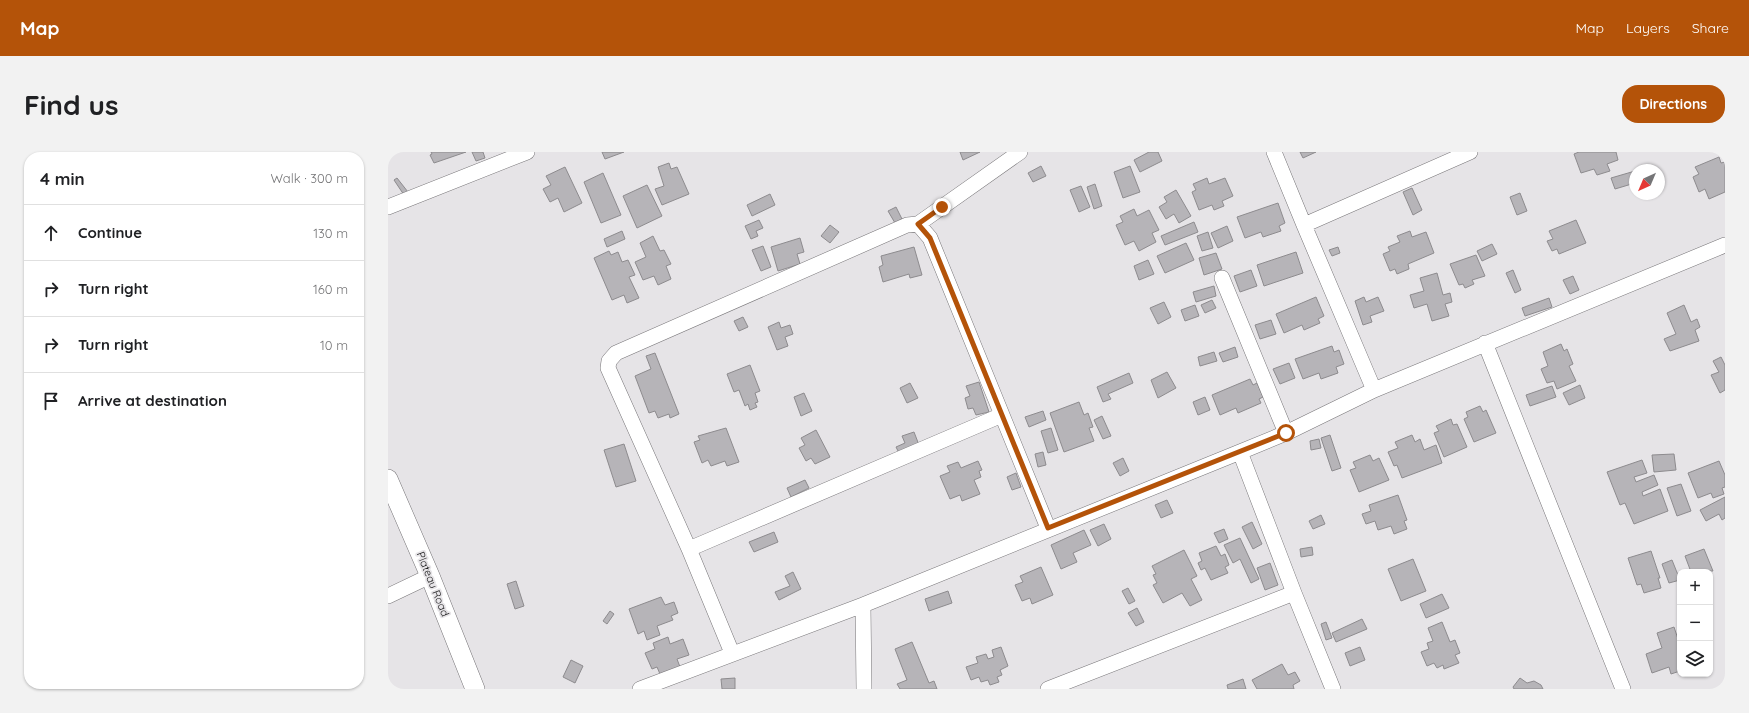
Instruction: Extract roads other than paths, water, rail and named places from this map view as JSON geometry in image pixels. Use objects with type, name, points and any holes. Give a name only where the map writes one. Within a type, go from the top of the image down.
[{"type":"street","points":[[388,207],[527,152]]},
{"type":"street","points":[[732,653],[689,549],[608,368],[609,361],[616,353],[907,225],[918,224],[1020,152]]},
{"type":"street","points":[[1274,152],[1374,390]]},
{"type":"street","points":[[1304,225],[1470,152]]},
{"type":"street","points":[[918,224],[930,238],[1048,528]]},
{"type":"street","points":[[640,689],[863,604],[1048,528],[1240,452],[1286,433],[1374,390],[1725,245]]},
{"type":"street","points":[[1222,278],[1286,433]]},
{"type":"street","points":[[1485,344],[1623,689]]},
{"type":"street","points":[[689,549],[1002,415]]},
{"type":"street","points":[[1240,452],[1294,593],[1333,689]]},
{"type":"street","name":"Plateau Road","points":[[388,479],[430,576],[475,689]]},
{"type":"street","points":[[388,596],[430,576]]},
{"type":"street","points":[[1048,689],[1294,593]]},
{"type":"street","points":[[863,604],[864,689]]}]
